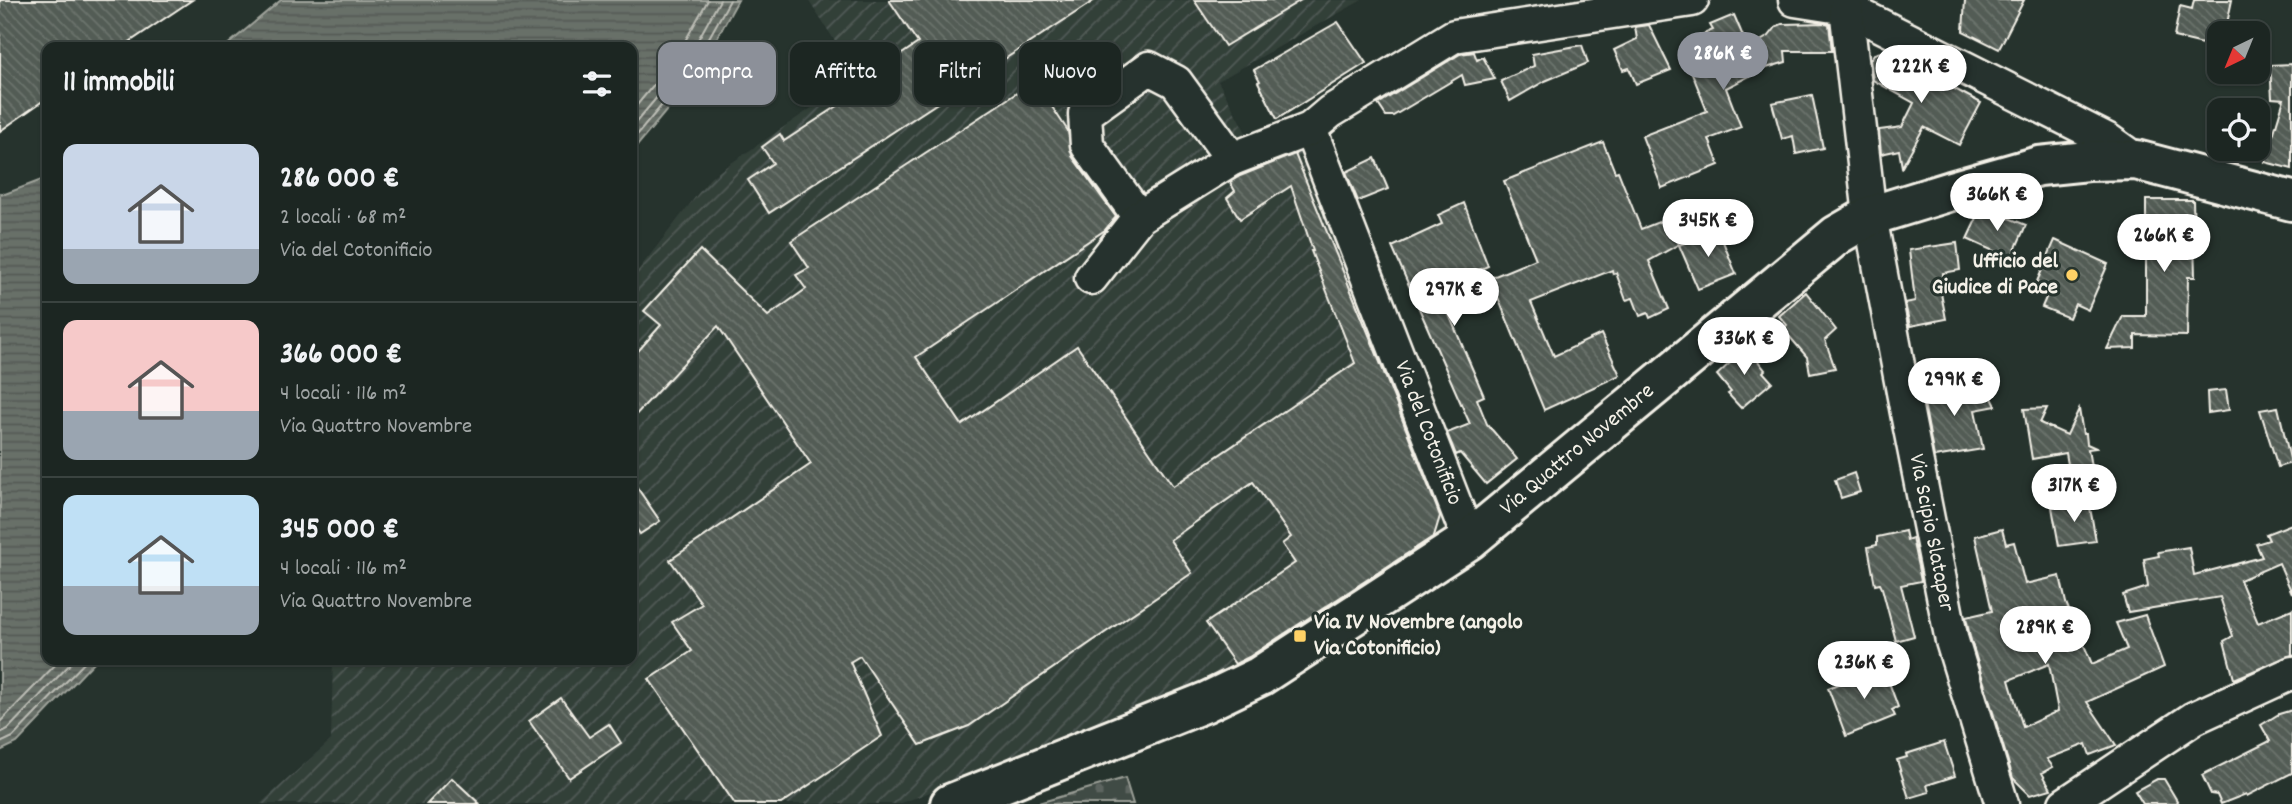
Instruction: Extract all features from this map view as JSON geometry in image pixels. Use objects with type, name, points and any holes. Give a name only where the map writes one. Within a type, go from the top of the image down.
[{"type":"main road","name":"Via Quattro Novembre","points":[[950,804],[1206,702],[1260,676],[1469,540],[1838,235],[1870,216],[2039,166],[2088,161],[2136,160],[2292,201]]},
{"type":"street","points":[[1091,278],[1139,217],[1232,159],[1310,129],[1330,112],[1454,36],[1692,0]]},
{"type":"street","points":[[1794,0],[1846,8],[2108,140],[2136,160]]},
{"type":"street","name":"Via Scipio Slataper","points":[[1846,8],[1870,216],[1952,641],[2002,804]]},
{"type":"street","points":[[1139,217],[1087,145],[1085,114],[1149,68],[1176,82],[1232,159]]},
{"type":"street","name":"Via del Cotonificio","points":[[1310,129],[1469,540]]},
{"type":"street","points":[[2065,804],[2194,718],[2292,673]]},
{"type":"shaded area","points":[[808,0],[1362,0],[1218,81],[1251,142],[1299,123],[1462,530],[1203,688],[899,804],[260,804],[331,740],[333,665],[637,665],[637,272],[711,177],[816,105],[900,105],[900,42],[836,42]]},
{"type":"green space","points":[[1125,778],[1133,804],[1035,804]]},
{"type":"water","points":[[281,0],[738,0],[715,42],[658,42],[658,105],[671,105],[637,146],[637,42],[231,42]]},
{"type":"water","points":[[42,180],[42,665],[91,665],[17,743],[0,751],[0,193],[5,194]]},
{"type":"building","points":[[0,0],[192,0],[129,42],[42,42],[42,102],[0,131]]},
{"type":"building","points":[[889,0],[1095,0],[1031,42],[1019,42],[1019,50],[1005,59],[1005,42],[917,42]]},
{"type":"building","points":[[1194,0],[1301,0],[1225,46]]},
{"type":"building","points":[[1965,0],[2024,0],[1999,49],[1963,31]]},
{"type":"building","points":[[2194,0],[2232,0],[2228,21],[2207,21],[2207,45],[2174,37],[2180,6],[2192,9]]},
{"type":"building","points":[[1734,15],[1748,48],[1769,36],[1782,24],[1826,23],[1829,24],[1832,51],[1785,51],[1786,62],[1763,69],[1726,88],[1741,127],[1709,139],[1719,165],[1662,188],[1642,136],[1707,111],[1683,50],[1702,43],[1699,36],[1713,30],[1710,25]]},
{"type":"building","points":[[1338,22],[1366,63],[1277,119],[1254,70]]},
{"type":"building","points":[[1649,25],[1671,70],[1636,84],[1629,68],[1623,70],[1614,50],[1637,39],[1635,27]]},
{"type":"building","points":[[1582,45],[1588,63],[1545,81],[1510,101],[1501,81],[1534,66],[1532,54]]},
{"type":"building","points":[[914,46],[914,105],[934,105],[769,213],[748,180],[773,163],[762,147],[780,134],[784,141],[839,105],[900,105],[900,55]]},
{"type":"building","points":[[1884,51],[1981,103],[1959,145],[1924,127],[1902,167],[1899,150],[1881,154],[1879,130],[1902,127],[1914,103],[1873,80],[1870,60],[1874,54]]},
{"type":"building","points":[[1474,52],[1477,60],[1483,57],[1495,79],[1465,85],[1462,75],[1393,116],[1386,116],[1378,104],[1460,54]]},
{"type":"building","points":[[2292,64],[2292,169],[2265,162],[2270,161],[2270,145],[2284,99],[2272,98],[2270,65]]},
{"type":"building","points":[[1019,91],[1019,105],[1051,105],[1068,131],[1072,156],[1116,217],[1105,230],[916,357],[962,425],[1077,346],[1173,486],[1355,363],[1311,251],[1291,186],[1240,219],[1227,198],[1235,191],[1230,182],[1295,154],[1440,516],[1434,536],[1235,664],[1206,623],[1295,563],[1282,544],[1291,537],[1253,482],[1170,540],[1192,573],[969,726],[920,745],[860,656],[850,662],[882,736],[781,804],[735,804],[649,679],[692,651],[672,622],[702,604],[670,560],[811,464],[718,326],[637,414],[637,352],[661,325],[644,311],[700,250],[768,316],[806,289],[796,275],[809,268],[791,241],[998,105],[1005,105],[1005,101]]},
{"type":"building","points":[[1812,95],[1823,148],[1796,154],[1793,136],[1782,139],[1772,103]]},
{"type":"building","points":[[1603,142],[1615,172],[1618,171],[1641,229],[1669,218],[1679,244],[1649,261],[1669,309],[1650,318],[1648,313],[1640,316],[1633,298],[1626,300],[1616,273],[1613,274],[1612,270],[1531,302],[1554,356],[1601,334],[1620,375],[1544,410],[1490,278],[1536,259],[1504,181]]},
{"type":"building","points":[[1375,158],[1388,189],[1358,201],[1346,172]]},
{"type":"building","points":[[2146,200],[2193,200],[2195,277],[2188,277],[2187,336],[2135,335],[2135,348],[2107,349],[2123,316],[2146,316]]},
{"type":"building","points":[[1464,203],[1488,266],[1438,289],[1484,396],[1477,399],[1487,424],[1517,459],[1486,484],[1460,453],[1456,455],[1447,433],[1470,424],[1392,247],[1442,224],[1438,215]]},
{"type":"building","points":[[1982,207],[2026,225],[2011,259],[1967,239]]},
{"type":"building","points":[[1718,229],[1736,274],[1698,289],[1679,245]]},
{"type":"building","name":"Ufficio del Giudice di Pace","points":[[2055,240],[2108,264],[2088,310],[2075,304],[2069,318],[2042,307],[2048,293],[2035,286]]},
{"type":"building","points":[[1957,243],[1960,270],[1943,273],[1943,278],[1938,278],[1946,319],[1910,326],[1905,303],[1915,301],[1909,250]]},
{"type":"building","points":[[1806,292],[1836,330],[1825,340],[1835,368],[1810,373],[1807,357],[1783,329],[1787,325],[1779,316]]},
{"type":"building","points":[[1746,346],[1772,382],[1741,408],[1728,394],[1731,392],[1717,375],[1731,362],[1729,360]]},
{"type":"building","points":[[1954,381],[1956,392],[1988,390],[1996,406],[1975,410],[1983,449],[1934,457],[1921,387]]},
{"type":"building","points":[[2226,390],[2229,410],[2208,413],[2207,392]]},
{"type":"building","points":[[2278,407],[2291,463],[2278,467],[2260,410]]},
{"type":"building","points":[[2047,408],[2040,423],[2067,435],[2079,409],[2087,444],[2096,448],[2088,449],[2093,479],[2071,482],[2066,453],[2032,459],[2024,409]]},
{"type":"building","points":[[1854,473],[1860,492],[1841,498],[1835,480]]},
{"type":"building","points":[[637,487],[660,521],[640,534],[637,530]]},
{"type":"building","points":[[2089,502],[2096,541],[2059,546],[2052,507]]},
{"type":"building","points":[[2292,524],[2292,593],[2279,563],[2240,580],[2258,623],[2292,609],[2292,655],[2234,679],[2224,641],[2233,636],[2220,597],[2128,612],[2123,595],[2148,587],[2144,559],[2159,556],[2158,552],[2189,547],[2194,575],[2262,557],[2256,544],[2269,540],[2266,534]]},
{"type":"building","points":[[2002,529],[2006,544],[2014,542],[2025,584],[2060,576],[2066,603],[2092,664],[2127,649],[2116,623],[2145,615],[2164,667],[2087,702],[2116,745],[2090,755],[2086,744],[2047,759],[2053,767],[2042,773],[2051,789],[2030,795],[2013,778],[1970,637],[1966,617],[1992,611],[1975,536]],"holes":[[[2049,664],[2058,711],[2023,727],[2009,680]]]},
{"type":"building","points":[[1905,531],[1907,540],[1912,538],[1921,581],[1901,585],[1914,636],[1896,641],[1882,588],[1880,584],[1875,585],[1868,547],[1877,545],[1877,537]]},
{"type":"building","points":[[1883,666],[1898,707],[1892,710],[1895,716],[1846,736],[1828,688]]},
{"type":"building","points":[[561,698],[589,737],[609,724],[621,743],[569,778],[529,721]]},
{"type":"building","points":[[2292,710],[2292,773],[2247,796],[2246,794],[2221,804],[2217,795],[2211,794],[2202,775],[2270,741],[2261,725]]},
{"type":"building","points":[[1944,742],[1955,776],[1927,785],[1929,792],[1909,798],[1897,760],[1907,757],[1906,754]]},
{"type":"building","points":[[452,778],[480,804],[427,804]]},
{"type":"building","points":[[2157,779],[2164,779],[2179,804],[2143,804],[2135,791]]},
{"type":"place","name":"Ufficio del Giudice di Pace","points":[[2072,275]]},
{"type":"place","name":"Via IV Novembre (angolo Via Cotonificio)","points":[[1300,636]]}]
